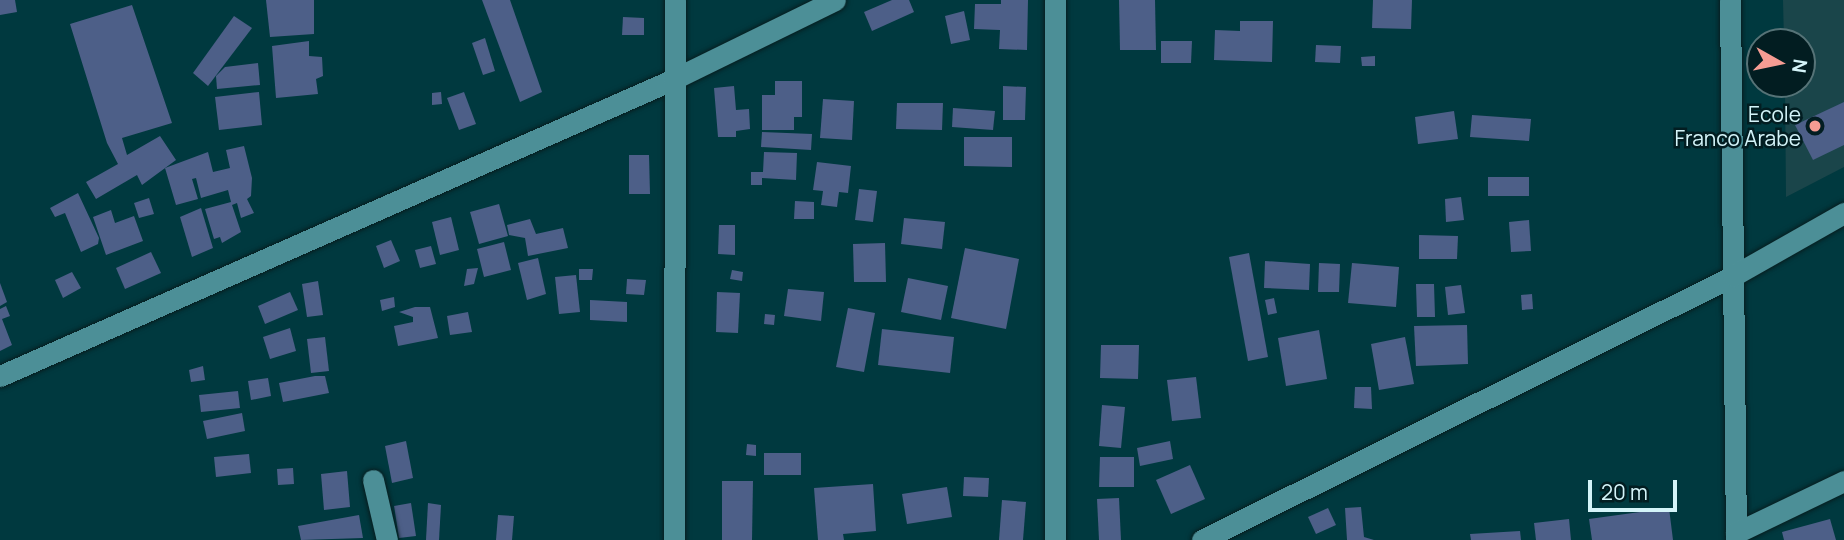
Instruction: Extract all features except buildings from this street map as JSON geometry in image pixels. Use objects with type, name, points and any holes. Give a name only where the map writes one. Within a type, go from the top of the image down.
[{"type":"street","points":[[674,540],[676,0]]},
{"type":"street","points":[[0,376],[674,79],[835,0]]},
{"type":"street","points":[[1055,0],[1055,540]]},
{"type":"street","points":[[1730,0],[1736,537],[1844,481]]},
{"type":"street","points":[[1202,540],[1733,276],[1844,214]]},
{"type":"street","points":[[373,480],[387,540]]},
{"type":"shaded area","name":"Ecole Franco Arabe","points":[[1783,0],[1844,0],[1844,167],[1786,197],[1785,98],[1816,98],[1816,28],[1784,28]]},
{"type":"place","name":"Ecole Franco Arabe","points":[[1815,126]]}]
